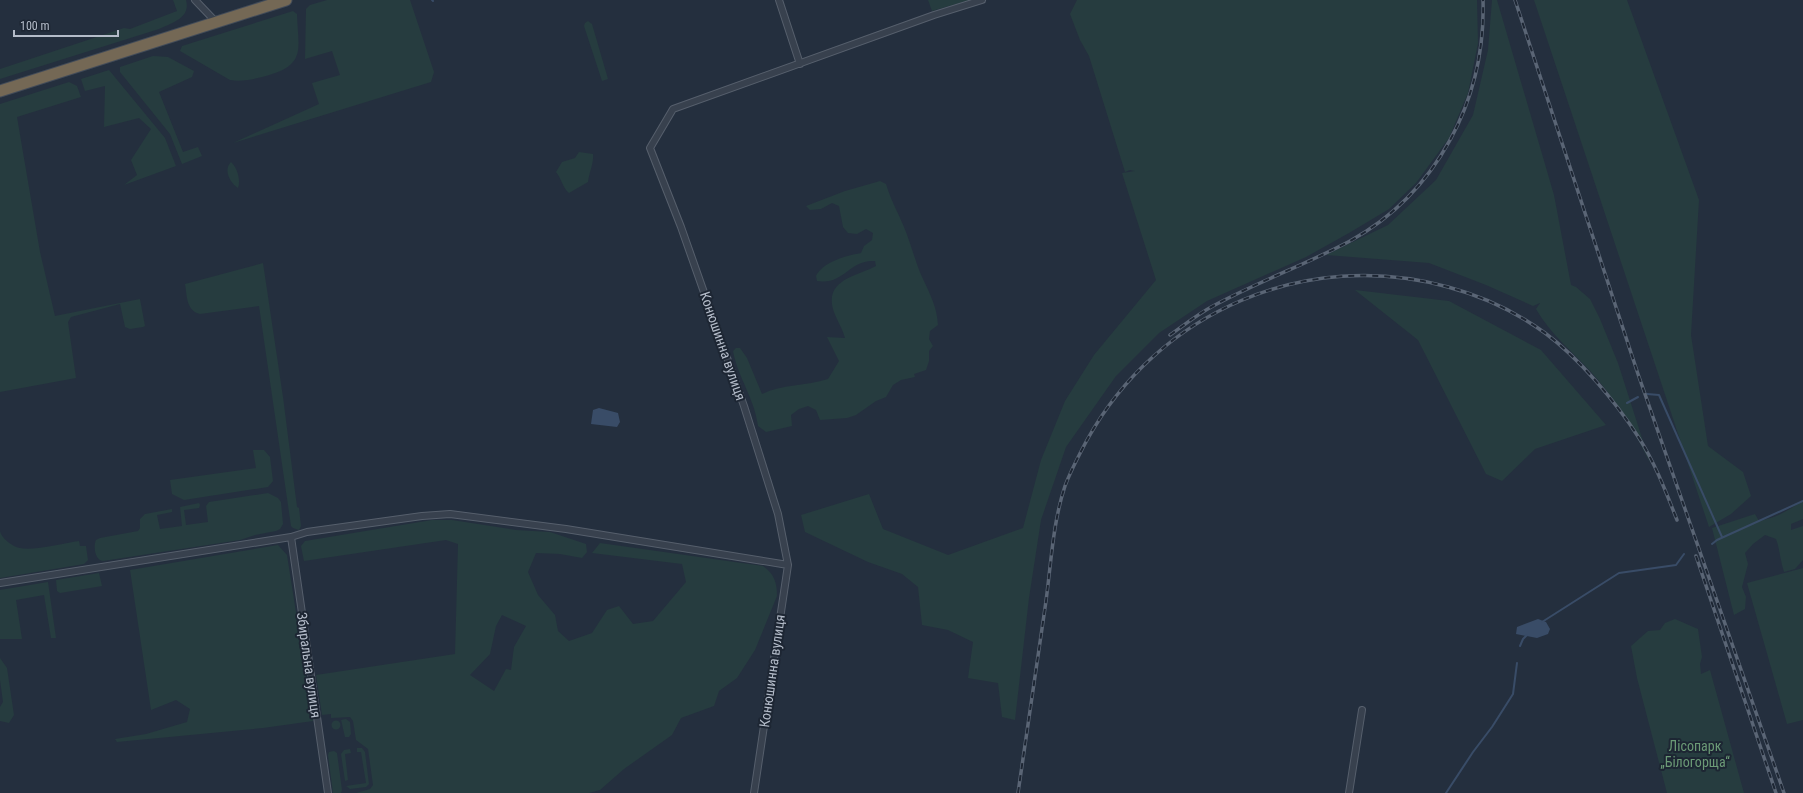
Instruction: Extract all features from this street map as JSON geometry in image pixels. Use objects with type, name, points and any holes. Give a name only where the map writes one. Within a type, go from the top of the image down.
[{"type":"highway","points":[[0,91],[286,0]]},
{"type":"street","points":[[195,0],[216,22]]},
{"type":"street","points":[[778,0],[800,64],[934,15],[982,0]]},
{"type":"street","name":"Конюшинна вулиця","points":[[754,793],[788,565],[778,514],[744,406],[681,227],[650,148],[674,109],[800,64]]},
{"type":"street","points":[[0,583],[291,537],[307,532],[422,516],[450,514],[566,529],[788,565]]},
{"type":"street","name":"Збиральна вулиця","points":[[291,537],[328,793]]},
{"type":"street","points":[[1349,793],[1362,710]]},
{"type":"green space","points":[[173,0],[186,0],[186,11],[179,19],[159,29],[0,79],[0,69],[124,28],[130,29],[177,11]]},
{"type":"green space","points":[[327,0],[410,0],[434,72],[431,82],[233,143],[319,104],[312,83],[340,75],[332,51],[305,59],[306,9],[310,5]]},
{"type":"green space","points":[[928,0],[970,0],[932,11]]},
{"type":"green space","points":[[1077,0],[1477,0],[1478,43],[1468,93],[1449,138],[1416,183],[1389,209],[1349,233],[1306,257],[1207,301],[1159,333],[1116,376],[1066,447],[1041,520],[1029,598],[1015,720],[1002,717],[998,683],[968,678],[973,642],[948,630],[922,625],[918,587],[902,574],[868,562],[805,532],[801,515],[869,494],[883,529],[948,555],[1023,528],[1041,460],[1065,401],[1094,355],[1156,280],[1122,173],[1135,171],[1130,170],[1125,172],[1089,56],[1080,40],[1070,14]]},
{"type":"green space","points":[[1492,0],[1497,0],[1554,195],[1571,285],[1576,287],[1590,299],[1600,319],[1618,363],[1650,463],[1631,427],[1609,394],[1592,373],[1548,327],[1536,309],[1540,303],[1533,306],[1486,285],[1429,263],[1326,255],[1388,225],[1436,180],[1473,115],[1488,50]]},
{"type":"green space","points":[[1534,0],[1627,0],[1699,200],[1691,335],[1708,446],[1743,472],[1751,496],[1731,514],[1709,527]]},
{"type":"green space","points":[[293,11],[297,14],[297,54],[294,61],[288,67],[279,72],[248,80],[230,80],[180,51],[182,46]]},
{"type":"green space","points":[[588,21],[592,24],[608,79],[602,81],[584,26]]},
{"type":"green space","points":[[153,56],[168,57],[194,71],[192,77],[159,92],[183,152],[198,147],[202,156],[182,164],[170,134],[120,72],[120,67]]},
{"type":"green space","points":[[109,70],[165,138],[176,166],[124,185],[137,175],[131,160],[151,129],[139,118],[104,127],[105,86],[85,91],[81,79]]},
{"type":"green space","points":[[69,82],[77,86],[81,97],[17,117],[40,252],[55,316],[140,299],[145,326],[130,329],[125,327],[120,304],[71,317],[68,322],[76,378],[0,392],[0,104]]},
{"type":"green space","points":[[579,152],[593,154],[593,161],[588,182],[569,193],[556,172],[562,162],[575,158]]},
{"type":"green space","points":[[231,162],[238,174],[238,188],[232,183],[228,176],[228,169]]},
{"type":"green space","points":[[880,181],[886,184],[906,232],[918,268],[935,306],[938,325],[930,331],[929,339],[933,346],[929,351],[929,361],[926,370],[914,374],[915,377],[901,380],[893,385],[886,397],[876,401],[856,415],[847,418],[820,420],[816,410],[808,406],[799,409],[791,415],[792,426],[766,432],[758,426],[753,406],[738,370],[733,351],[736,348],[740,348],[747,358],[762,394],[778,388],[828,379],[839,361],[827,337],[845,338],[833,309],[832,299],[834,291],[838,285],[845,280],[876,266],[875,261],[866,261],[859,264],[834,279],[817,281],[816,276],[824,266],[836,260],[861,253],[864,246],[872,240],[873,233],[866,229],[857,234],[848,233],[843,227],[839,206],[832,203],[821,209],[810,210],[806,206],[845,191]]},
{"type":"green space","points":[[263,263],[283,397],[297,507],[299,508],[301,526],[299,530],[291,526],[259,306],[200,314],[192,310],[188,302],[185,284]]},
{"type":"green space","points":[[1355,290],[1449,301],[1541,350],[1606,425],[1535,449],[1502,481],[1486,474],[1418,340]]},
{"type":"green space","points":[[253,450],[264,450],[270,457],[273,481],[268,487],[184,500],[172,494],[170,480],[256,468]]},
{"type":"green space","points":[[268,493],[278,498],[281,502],[283,524],[280,529],[276,531],[255,535],[240,540],[103,561],[96,556],[96,540],[138,531],[140,528],[140,519],[145,514],[172,509],[172,512],[157,515],[160,529],[182,526],[180,507],[199,503],[199,508],[184,510],[186,525],[208,522],[206,506],[209,502]]},
{"type":"green space","points":[[1803,500],[1803,519],[1791,524],[1791,530],[1803,526],[1803,560],[1795,569],[1784,572],[1776,539],[1765,535],[1753,544],[1745,553],[1748,564],[1742,587],[1746,597],[1745,609],[1734,615],[1712,528],[1755,514],[1759,521],[1771,518],[1788,510]]},
{"type":"green space","points":[[432,520],[452,520],[516,530],[550,532],[586,544],[587,552],[582,558],[560,554],[536,553],[528,572],[538,595],[555,615],[558,631],[569,641],[592,633],[607,610],[619,606],[633,624],[653,621],[686,582],[682,564],[592,553],[600,543],[763,566],[770,572],[774,579],[777,596],[755,650],[737,678],[719,691],[714,706],[681,718],[672,735],[624,769],[600,790],[589,793],[356,793],[370,789],[373,785],[368,749],[356,740],[353,721],[350,717],[331,718],[331,714],[322,715],[316,675],[455,654],[458,544],[446,540],[304,561],[301,546],[305,541]],"holes":[[[502,615],[526,626],[514,647],[511,670],[506,669],[494,691],[470,675],[490,654],[496,626]]]},
{"type":"green space","points":[[0,531],[8,542],[14,546],[26,549],[41,548],[79,541],[80,546],[86,546],[88,560],[84,564],[0,578]]},
{"type":"green space","points":[[278,545],[287,555],[313,721],[263,728],[117,742],[115,739],[146,734],[187,722],[190,709],[176,700],[151,710],[130,570]]},
{"type":"green space","points":[[1803,568],[1803,720],[1787,724],[1747,583]]},
{"type":"green space","points":[[99,573],[102,586],[60,593],[57,591],[56,580]]},
{"type":"green space","points":[[48,582],[56,638],[51,638],[44,595],[16,600],[22,639],[0,639],[0,590]]},
{"type":"green space","name":"Лісопарк „Білогорща“","points":[[1675,619],[1698,629],[1702,657],[1700,664],[1701,674],[1710,670],[1744,793],[1667,793],[1637,678],[1631,646],[1648,631],[1660,630],[1665,623]]},
{"type":"green space","points":[[0,658],[7,668],[14,715],[9,723],[0,721],[0,707],[3,702],[0,680]]},
{"type":"green space","points":[[346,719],[350,722],[351,734],[349,737],[345,737],[341,720]]},
{"type":"green space","points":[[336,720],[341,725],[336,730],[331,725]]},
{"type":"green space","points":[[357,748],[362,748],[365,752],[369,784],[366,787],[350,789],[346,786],[366,783],[361,752],[357,752]]},
{"type":"green space","points":[[350,749],[351,753],[345,754],[348,780],[345,781],[341,754],[344,750]]},
{"type":"green space","points":[[334,751],[337,753],[342,790],[341,793],[333,793],[328,755],[329,752]]},
{"type":"water","points":[[599,408],[618,413],[620,422],[617,427],[591,424],[593,410]]},
{"type":"water","points":[[1538,619],[1546,622],[1550,629],[1548,634],[1537,638],[1516,634],[1517,627]]},
{"type":"waterway","points":[[1647,394],[1659,395],[1722,537]]},
{"type":"waterway","points":[[1627,403],[1638,397]]},
{"type":"waterway","points":[[1712,544],[1717,540],[1803,501]]},
{"type":"waterway","points":[[1542,622],[1619,573],[1676,565],[1684,554]]},
{"type":"waterway","points":[[1520,646],[1523,639],[1527,635]]},
{"type":"waterway","points":[[1446,793],[1513,694],[1517,663]]},
{"type":"railway","points":[[1170,335],[1196,316],[1213,306],[1350,241],[1381,221],[1408,197],[1431,170],[1450,140],[1465,107],[1476,73],[1482,37],[1483,0]]},
{"type":"railway","points":[[1515,0],[1638,374],[1784,793]]},
{"type":"railway","points":[[1018,793],[1057,516],[1065,486],[1070,474],[1087,440],[1117,395],[1154,356],[1195,325],[1241,300],[1291,284],[1342,276],[1395,277],[1448,287],[1486,300],[1511,312],[1534,325],[1558,343],[1584,368],[1608,396],[1630,424],[1645,448],[1660,478],[1677,520]]},
{"type":"railway","points":[[1696,556],[1776,793]]}]
